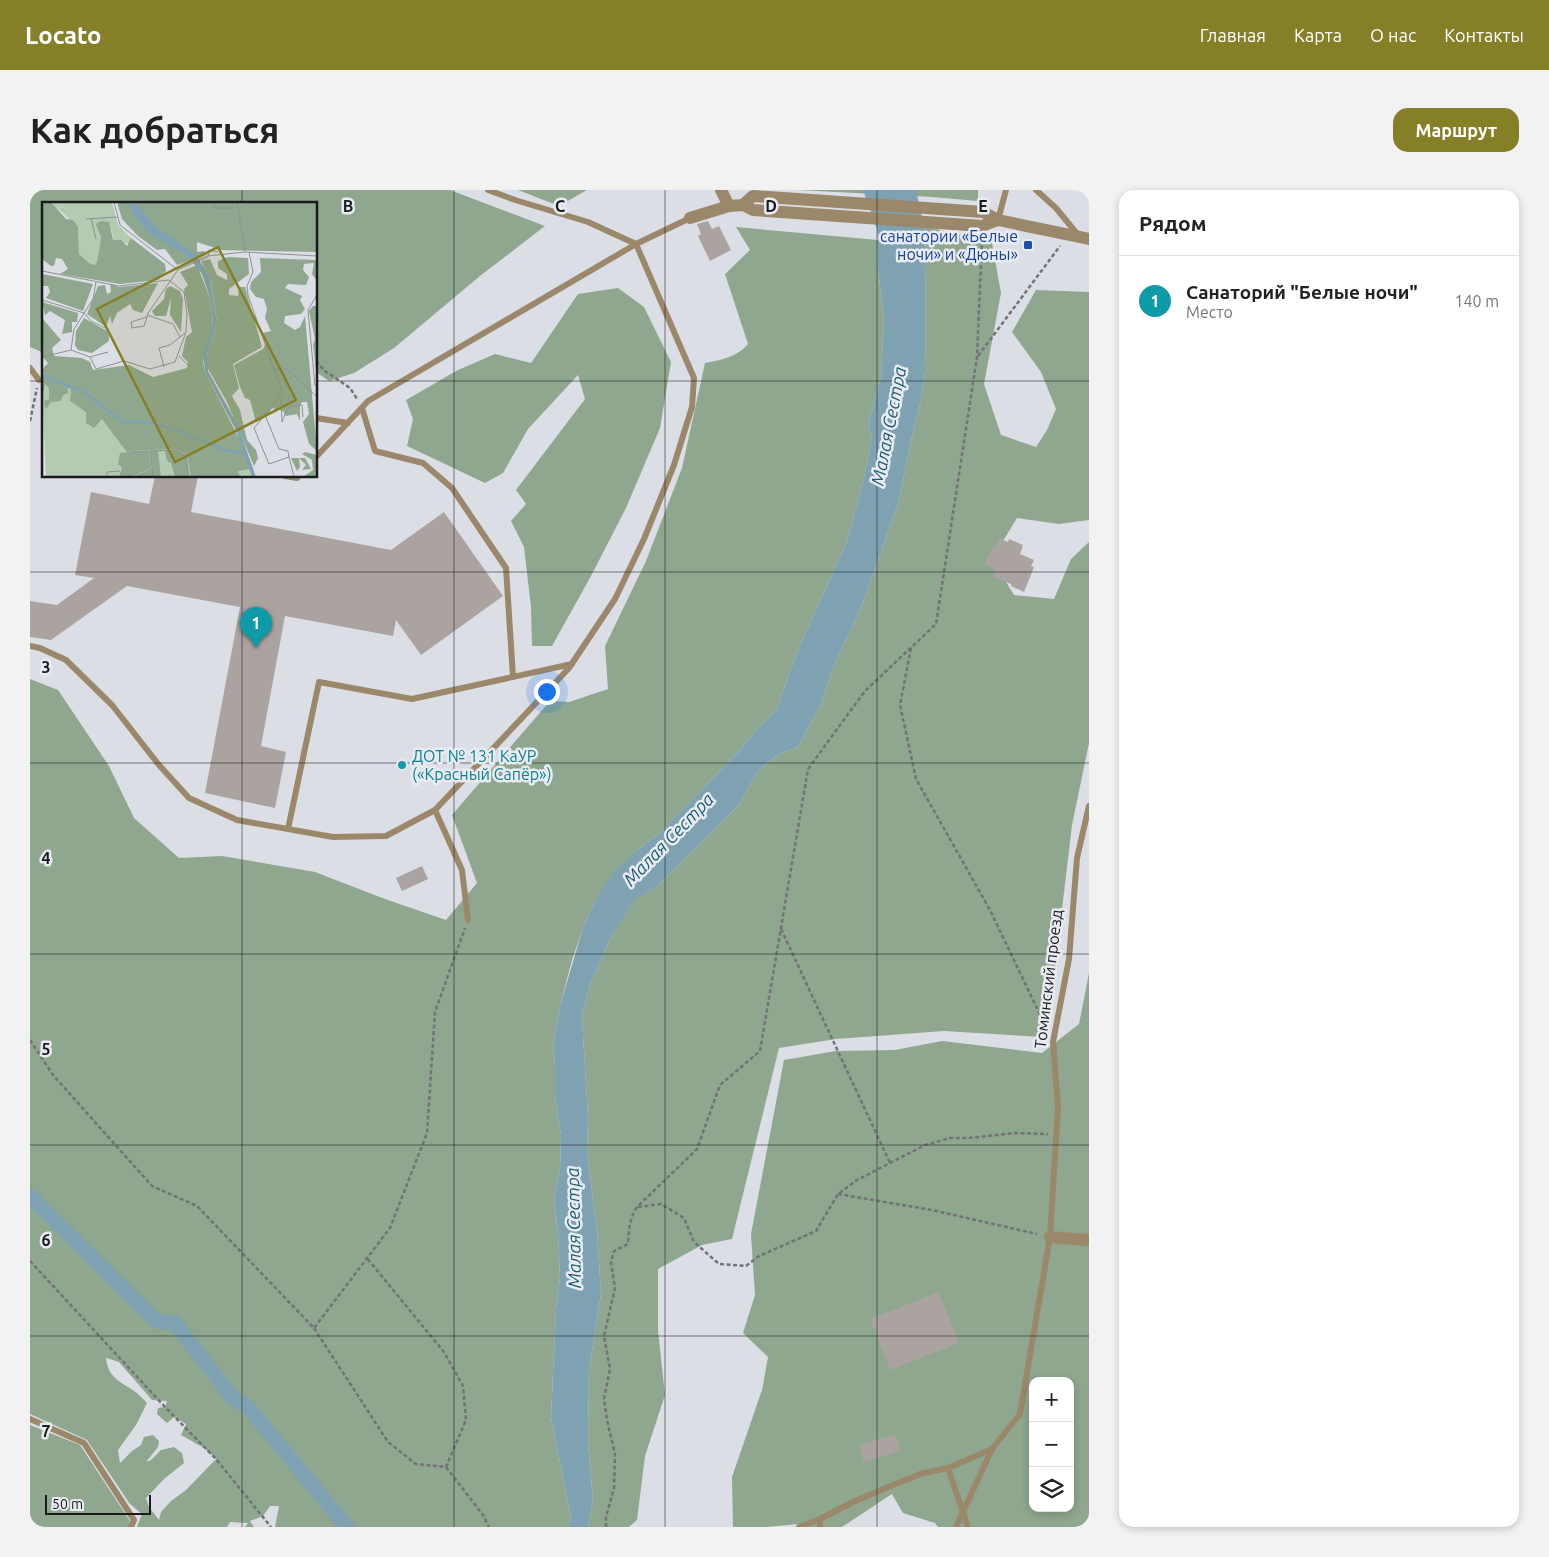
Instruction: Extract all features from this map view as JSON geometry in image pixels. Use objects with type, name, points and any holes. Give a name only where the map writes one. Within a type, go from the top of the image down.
[{"type":"street","points":[[721,190],[729,206]]},
{"type":"street","points":[[750,204],[982,226],[998,220]]},
{"type":"street","points":[[690,218],[729,206],[750,204],[983,212],[998,220],[1079,236]]},
{"type":"street","points":[[1050,1237],[1089,1240]]},
{"type":"lane","points":[[30,646],[40,648],[66,660],[112,705],[189,798],[237,820],[334,837],[386,836],[435,810],[572,664],[615,598],[644,539],[674,465],[692,406],[694,378],[636,244],[588,222],[488,190]]},
{"type":"lane","points":[[998,220],[1006,190]]},
{"type":"lane","points":[[1036,190],[1056,208],[1079,236]]},
{"type":"lane","points":[[318,455],[368,401],[636,244],[690,218]]},
{"type":"lane","points":[[30,368],[39,380]]},
{"type":"lane","points":[[362,408],[375,451],[423,463],[452,488],[506,568],[513,677]]},
{"type":"lane","points":[[318,418],[348,423]]},
{"type":"lane","points":[[288,829],[319,682],[412,699],[572,664]]},
{"type":"lane","name":"Томинский проезд","points":[[992,1449],[1020,1414],[1050,1237],[1058,1107],[1054,1042],[1069,959],[1077,858],[1089,806]]},
{"type":"lane","points":[[435,810],[462,870],[468,920]]},
{"type":"lane","points":[[30,1419],[84,1443],[134,1520],[131,1527]]},
{"type":"lane","points":[[799,1527],[920,1474],[948,1468],[992,1449]]},
{"type":"lane","points":[[956,1527],[992,1449]]},
{"type":"lane","points":[[948,1468],[968,1527]]},
{"type":"lane","points":[[820,1519],[820,1527]]},
{"type":"path","points":[[606,1527],[606,1517],[614,1488],[615,1454],[604,1399],[610,1369],[604,1336],[615,1288],[611,1263],[614,1251],[628,1244],[629,1225],[637,1207],[697,1149],[720,1085],[760,1051],[808,769],[865,691],[936,624],[977,357],[982,226]]},
{"type":"path","points":[[977,357],[1079,236]]},
{"type":"path","points":[[318,363],[325,371],[350,388],[362,408]]},
{"type":"path","points":[[30,421],[39,380]]},
{"type":"path","points":[[911,648],[900,705],[916,779],[990,910],[1054,1042]]},
{"type":"path","points":[[314,1328],[366,1257],[390,1228],[427,1132],[435,1012],[468,920]]},
{"type":"path","points":[[781,929],[890,1163]]},
{"type":"path","points":[[30,1040],[53,1076],[152,1186],[197,1206],[314,1328],[388,1442],[416,1464],[446,1467],[483,1515],[489,1527]]},
{"type":"path","points":[[637,1207],[661,1204],[684,1218],[694,1242],[719,1264],[746,1266],[759,1256],[816,1231],[838,1194],[857,1180],[925,1145],[950,1138],[1015,1133],[1056,1134]]},
{"type":"path","points":[[838,1194],[932,1210],[1050,1237]]},
{"type":"path","points":[[366,1257],[444,1352],[463,1386],[466,1420],[446,1467]]},
{"type":"path","points":[[30,1261],[158,1400],[216,1459],[271,1527]]},
{"type":"green space","points":[[30,190],[450,190],[545,226],[480,276],[394,348],[354,373],[329,381],[318,373],[318,202],[42,202],[42,352],[30,347]]},
{"type":"green space","points":[[518,190],[587,190],[559,206]]},
{"type":"green space","points":[[798,190],[978,190],[978,201],[932,197]]},
{"type":"green space","points":[[924,226],[992,243],[1001,293],[984,384],[1001,435],[1036,447],[1047,430],[1056,409],[1041,372],[1012,332],[1036,290],[1089,292],[1089,520],[1059,524],[1017,518],[992,559],[1014,595],[1054,599],[1071,559],[1089,542],[1089,743],[1072,825],[1051,1002],[1042,1037],[944,1031],[836,1039],[779,1048],[732,1239],[702,1245],[658,1269],[658,1331],[665,1395],[645,1456],[637,1520],[629,1527],[588,1527],[593,1499],[588,1443],[589,1370],[601,1294],[597,1231],[587,1151],[588,1118],[582,1016],[590,984],[610,939],[634,899],[657,886],[738,806],[758,771],[777,755],[798,747],[820,706],[832,670],[862,605],[898,504],[921,400],[925,372],[926,255]]},
{"type":"green space","points":[[736,227],[878,240],[878,269],[884,317],[881,377],[868,426],[872,437],[864,478],[847,542],[797,652],[776,711],[661,832],[640,848],[594,903],[572,960],[560,1006],[553,1046],[555,1096],[561,1135],[560,1171],[554,1198],[560,1278],[556,1309],[551,1417],[571,1518],[568,1527],[275,1527],[279,1506],[270,1506],[263,1516],[250,1521],[254,1527],[245,1527],[248,1523],[230,1522],[227,1527],[137,1527],[142,1514],[130,1504],[87,1440],[30,1414],[30,679],[58,690],[109,766],[134,818],[179,858],[222,856],[315,872],[446,920],[477,883],[452,815],[550,701],[569,702],[608,689],[605,646],[646,561],[682,468],[705,363],[734,355],[748,344],[725,274],[750,250]],"holes":[[[106,1358],[119,1362],[152,1400],[167,1401],[165,1407],[158,1408],[157,1414],[167,1423],[174,1417],[186,1424],[181,1435],[204,1448],[216,1459],[186,1490],[171,1501],[161,1512],[159,1520],[149,1507],[146,1498],[164,1479],[184,1463],[182,1453],[174,1447],[161,1450],[151,1460],[146,1462],[158,1447],[159,1441],[153,1435],[144,1437],[141,1445],[120,1463],[118,1450],[136,1425],[147,1403],[112,1375]]]},
{"type":"green space","points":[[618,288],[644,307],[671,362],[660,428],[626,508],[552,646],[532,646],[531,607],[524,547],[511,521],[526,504],[516,490],[585,399],[578,375],[528,429],[503,473],[485,483],[407,446],[413,419],[406,400],[458,370],[495,354],[531,363],[578,294]]},
{"type":"green space","points":[[1089,973],[1089,1527],[938,1527],[935,1523],[903,1513],[892,1494],[842,1527],[809,1527],[799,1524],[733,1527],[732,1477],[762,1390],[768,1357],[743,1333],[755,1295],[751,1234],[784,1060],[836,1051],[895,1050],[942,1041],[1042,1053],[1079,1024]]},
{"type":"green space","points":[[30,1425],[80,1445],[130,1521],[128,1527],[30,1527]]},
{"type":"water","name":"Малая Сестра","points":[[863,190],[916,190],[924,226],[926,255],[925,372],[921,400],[898,504],[862,605],[832,670],[820,706],[798,747],[777,755],[758,771],[738,806],[657,886],[634,900],[610,939],[590,984],[582,1016],[588,1118],[587,1151],[597,1231],[601,1294],[589,1370],[588,1443],[593,1499],[588,1527],[568,1527],[571,1518],[551,1417],[556,1309],[560,1278],[554,1198],[560,1171],[561,1135],[555,1096],[553,1046],[560,1006],[582,931],[594,903],[613,872],[661,832],[776,711],[797,652],[847,542],[864,478],[872,437],[868,426],[881,377],[884,317],[878,269],[877,229]]},
{"type":"building","points":[[708,221],[712,229],[719,226],[731,250],[710,261],[698,236],[701,234],[697,224]]},
{"type":"building","points":[[155,478],[198,478],[191,512],[391,550],[444,512],[503,596],[421,655],[396,620],[393,636],[285,616],[261,746],[286,752],[275,808],[205,793],[240,607],[127,586],[51,640],[30,637],[30,601],[57,605],[94,578],[75,575],[91,492],[149,504]]},
{"type":"building","points":[[999,538],[1008,542],[1009,539],[1023,545],[1020,554],[1034,560],[1031,566],[1034,567],[1024,592],[1011,586],[1011,584],[993,577],[996,569],[985,564]]},
{"type":"building","points":[[422,866],[428,879],[402,891],[396,878]]},
{"type":"building","points":[[939,1292],[959,1343],[890,1370],[870,1319]]},
{"type":"building","points":[[895,1434],[900,1451],[864,1462],[859,1445]]},
{"type":"waterway","points":[[30,1196],[156,1321],[175,1323],[232,1397],[248,1407],[347,1527]]},
{"type":"place","name":"санатории «Белые ночи» и «Дюны»","points":[[1028,245]]},
{"type":"place","name":"Санаторий \"Белые ночи\"","points":[[256,648]]},
{"type":"place","name":"ДОТ № 131 КаУР («Красный Сапёр»)","points":[[402,765]]}]
